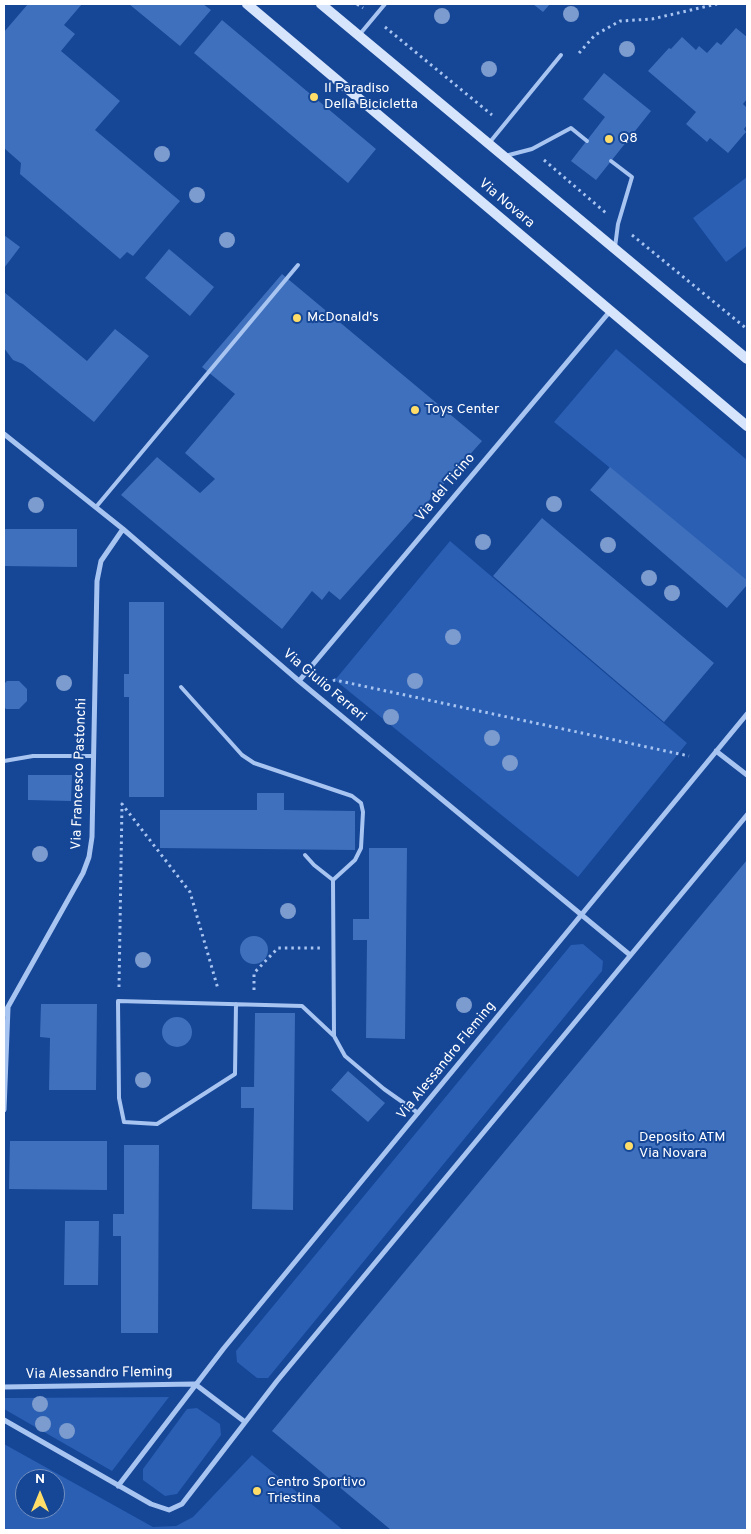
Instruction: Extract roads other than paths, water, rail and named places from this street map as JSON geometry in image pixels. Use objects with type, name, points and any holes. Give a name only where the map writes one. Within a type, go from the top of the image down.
[{"type":"street","name":"Via Novara","points":[[247,4],[747,426]]},
{"type":"street","points":[[321,4],[747,359]]},
{"type":"street","name":"Via del Ticino","points":[[299,681],[611,310]]},
{"type":"street","name":"Via Giulio Ferreri","points":[[4,434],[123,529],[299,681],[630,955]]},
{"type":"street","name":"Via Francesco Pastonchi","points":[[4,1014],[86,864],[92,837],[92,756],[97,581],[101,561],[123,529]]},
{"type":"street","name":"Via Alessandro Fleming","points":[[118,1486],[195,1384],[747,714]]},
{"type":"street","points":[[716,751],[747,776]]},
{"type":"street","points":[[4,1420],[151,1504],[169,1510],[182,1504],[277,1381],[747,815]]},
{"type":"street","name":"Via Francesco Pastonchi","points":[[4,1110],[8,1007]]},
{"type":"street","points":[[195,1384],[245,1422]]},
{"type":"street","name":"Via Alessandro Fleming","points":[[4,1387],[195,1384]]},
{"type":"lane","points":[[359,36],[385,4]]},
{"type":"lane","points":[[488,144],[561,55]]},
{"type":"lane","points":[[503,157],[532,148],[571,128],[587,141]]},
{"type":"lane","points":[[611,161],[632,177],[618,224],[615,250]]},
{"type":"lane","points":[[96,507],[298,265]]},
{"type":"lane","points":[[181,688],[242,755],[254,762],[352,796],[361,803],[363,812],[361,848],[355,860],[333,880],[334,1036]]},
{"type":"lane","points":[[4,761],[32,756],[92,756]]},
{"type":"lane","points":[[305,855],[333,880]]},
{"type":"lane","points":[[236,1004],[235,1074],[157,1124],[124,1122],[119,1098],[118,1001],[254,1004],[302,1006],[334,1036],[345,1056],[384,1089],[418,1113]]},
{"type":"place","name":"Il Paradiso Della Bicicletta","points":[[314,97]]},
{"type":"place","name":"Q8","points":[[609,139]]},
{"type":"place","name":"McDonald's","points":[[297,318]]},
{"type":"place","name":"Toys Center","points":[[415,410]]},
{"type":"place","name":"Deposito ATM Via Novara","points":[[629,1146]]},
{"type":"place","name":"Centro Sportivo Triestina","points":[[257,1491]]}]
